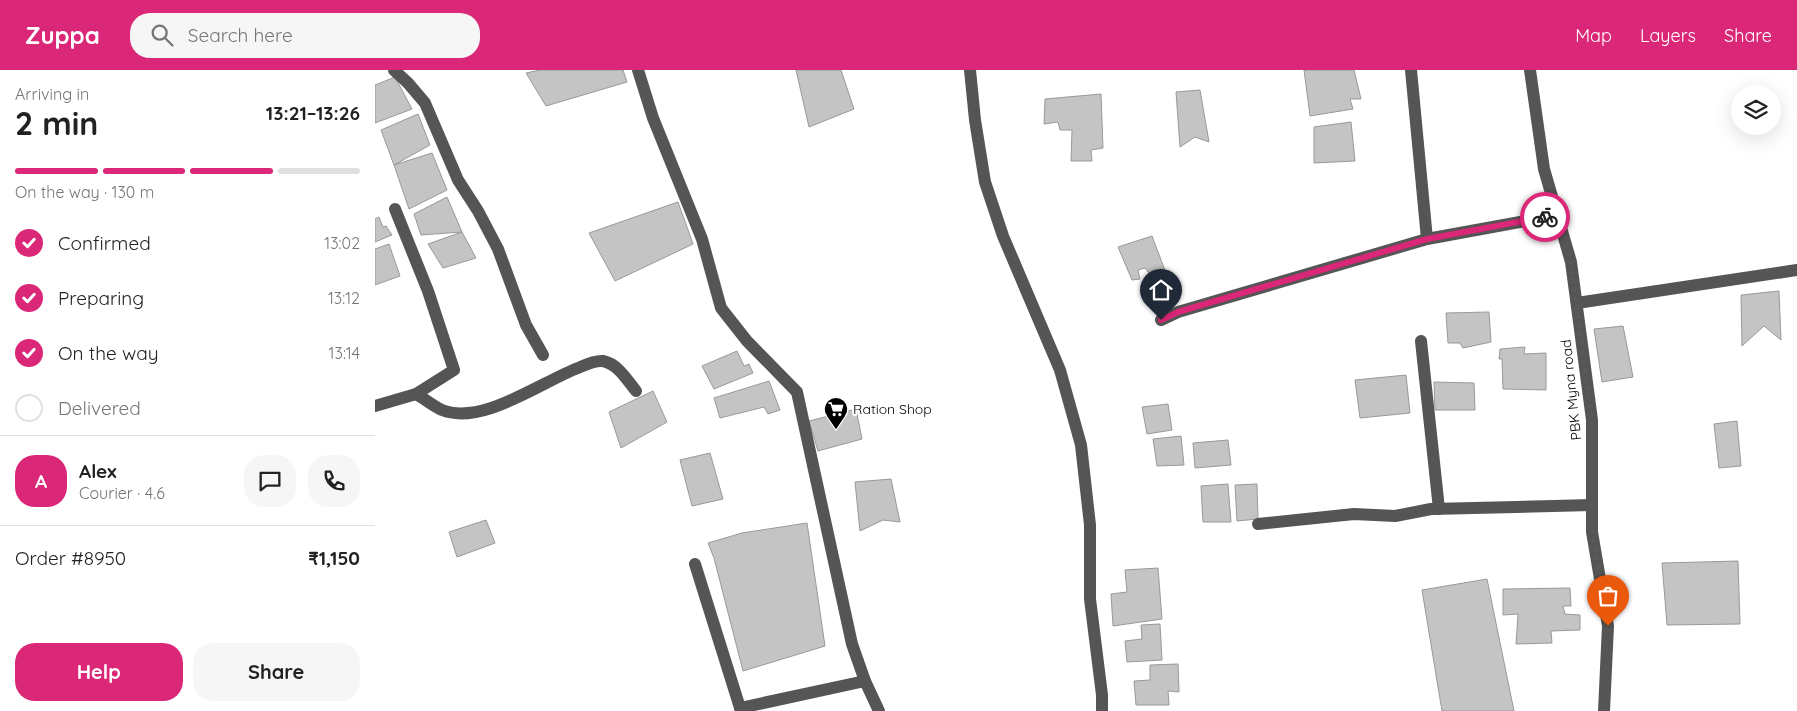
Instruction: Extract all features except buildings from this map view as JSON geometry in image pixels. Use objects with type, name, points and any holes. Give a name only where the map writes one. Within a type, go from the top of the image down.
[{"type":"street","points":[[394,70],[408,83],[425,104],[458,180],[478,211],[498,249],[527,325],[543,355]]},
{"type":"street","points":[[970,70],[975,120],[985,182],[1003,236],[1060,370],[1081,445],[1090,525],[1090,598],[1102,695],[1102,711]]},
{"type":"street","points":[[1411,70],[1427,239]]},
{"type":"street","name":"PBK Myna road","points":[[1530,70],[1545,169],[1571,262],[1592,420],[1592,532],[1608,626],[1604,711]]},
{"type":"street","points":[[640,75],[653,118],[702,239],[721,308],[747,342],[797,392],[852,644],[865,681],[879,711]]},
{"type":"street","points":[[375,406],[416,394],[453,370],[428,291],[395,210]]},
{"type":"street","points":[[1161,320],[1178,312],[1427,239],[1558,215]]},
{"type":"street","points":[[1577,303],[1797,270]]},
{"type":"street","points":[[1421,341],[1439,509]]},
{"type":"street","points":[[416,394],[443,410],[463,413],[482,410],[502,404],[572,370],[597,361],[613,365],[636,391]]},
{"type":"street","points":[[1258,524],[1354,514],[1395,516],[1431,509],[1592,505]]},
{"type":"street","points":[[695,564],[740,710],[865,681]]},
{"type":"way so far","points":[[1545,217],[1558,215],[1571,262],[1592,420],[1592,532],[1608,626]]},
{"type":"place","name":"Ration Shop","points":[[836,430]]},
{"type":"route","points":[[1161,320],[1178,312],[1427,239],[1545,217]]}]
